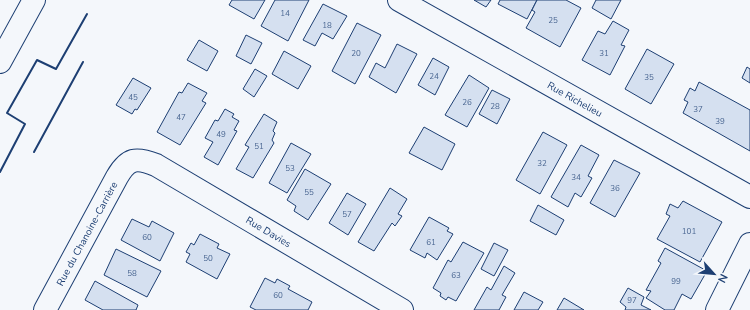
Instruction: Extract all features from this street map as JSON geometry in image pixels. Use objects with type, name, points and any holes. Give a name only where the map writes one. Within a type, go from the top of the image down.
[{"type":"street","points":[[0,62],[34,0]]},
{"type":"street","name":"Rue Richelieu","points":[[400,0],[750,197]]},
{"type":"street","name":"Rue Davies","points":[[132,160],[146,161],[156,165],[388,306]]},
{"type":"street","name":"Rue du Chanoine-Carrière","points":[[45,310],[117,177],[124,166],[132,160]]},
{"type":"street","points":[[717,310],[750,244]]},
{"type":"building","points":[[232,0],[265,0],[254,19],[229,5]]},
{"type":"building","points":[[275,0],[309,0],[288,41],[261,26]]},
{"type":"building","points":[[474,0],[491,0],[486,7]]},
{"type":"building","points":[[500,0],[537,0],[527,19],[498,4]]},
{"type":"building","points":[[537,0],[566,0],[581,8],[560,47],[526,28],[535,12],[532,10]]},
{"type":"building","points":[[596,0],[621,0],[611,19],[592,8]]},
{"type":"building","points":[[323,4],[347,16],[333,39],[322,33],[315,46],[303,40]]},
{"type":"building","points":[[613,21],[629,30],[621,45],[625,46],[610,75],[582,60],[598,31],[605,34]]},
{"type":"building","points":[[357,23],[381,35],[355,84],[332,71]]},
{"type":"building","points":[[246,35],[262,43],[251,64],[236,56]]},
{"type":"building","points":[[199,40],[218,51],[207,71],[187,60]]},
{"type":"building","points":[[397,44],[417,54],[396,93],[369,77],[376,63],[385,68]]},
{"type":"building","points":[[647,49],[674,64],[651,104],[625,89]]},
{"type":"building","points":[[284,51],[311,66],[298,89],[272,74]]},
{"type":"building","points":[[433,58],[449,67],[435,95],[418,85]]},
{"type":"building","points":[[747,67],[750,69],[750,83],[742,78]]},
{"type":"building","points":[[255,69],[267,76],[254,97],[243,89]]},
{"type":"building","points":[[469,75],[489,88],[467,127],[445,115]]},
{"type":"building","points":[[133,78],[151,88],[137,110],[135,109],[132,114],[116,105]]},
{"type":"building","points":[[699,82],[750,110],[750,151],[683,113],[688,102],[684,100],[690,88],[695,91]]},
{"type":"building","points":[[188,83],[207,93],[202,101],[206,103],[180,145],[157,132],[179,92],[182,93]]},
{"type":"building","points":[[492,90],[510,99],[497,124],[479,114]]},
{"type":"building","points":[[225,109],[234,114],[232,117],[239,121],[234,130],[237,131],[218,165],[204,157],[213,142],[205,138],[215,120],[218,121]]},
{"type":"building","points":[[264,114],[277,122],[273,131],[275,133],[272,140],[274,143],[253,178],[236,169],[249,147],[245,145]]},
{"type":"building","points":[[424,127],[455,144],[442,170],[409,153]]},
{"type":"building","points":[[543,132],[567,145],[540,194],[516,180]]},
{"type":"building","points":[[291,143],[311,154],[287,193],[269,183]]},
{"type":"building","points":[[581,145],[599,155],[588,176],[592,178],[581,197],[575,193],[568,207],[551,197]]},
{"type":"building","points":[[614,160],[640,173],[615,217],[590,203]]},
{"type":"building","points":[[305,169],[331,184],[308,220],[294,211],[296,206],[287,200]]},
{"type":"building","points":[[390,188],[407,199],[398,214],[402,216],[395,226],[392,223],[374,251],[358,242]]},
{"type":"building","points":[[347,193],[366,204],[348,235],[329,223]]},
{"type":"building","points":[[683,201],[722,222],[700,262],[657,239],[670,216],[666,214],[670,204],[678,208]]},
{"type":"building","points":[[538,205],[564,220],[556,235],[530,221]]},
{"type":"building","points":[[429,217],[449,228],[447,231],[453,234],[437,260],[427,253],[425,258],[410,250]]},
{"type":"building","points":[[132,219],[149,227],[152,221],[174,233],[160,261],[121,240]]},
{"type":"building","points":[[200,234],[219,244],[217,248],[230,254],[217,279],[186,262],[190,254],[186,252],[191,243],[194,245]]},
{"type":"building","points":[[463,242],[484,253],[456,301],[448,297],[446,300],[440,296],[441,293],[433,288],[448,260],[451,262]]},
{"type":"building","points":[[494,243],[508,250],[494,276],[481,269]]},
{"type":"building","points":[[665,248],[707,271],[691,299],[682,294],[674,310],[665,310],[646,298],[651,291],[646,290],[661,263],[658,261]]},
{"type":"building","points":[[116,249],[161,271],[147,297],[104,275]]},
{"type":"building","points":[[504,266],[515,273],[502,295],[506,297],[499,310],[474,310],[487,287],[491,290]]},
{"type":"building","points":[[265,278],[275,283],[277,279],[290,286],[288,289],[312,302],[308,310],[256,310],[250,307]]},
{"type":"building","points":[[95,281],[138,305],[136,310],[103,310],[85,300]]},
{"type":"building","points":[[628,288],[644,297],[641,305],[651,310],[625,310],[626,307],[620,302]]},
{"type":"building","points":[[524,292],[543,302],[538,310],[514,310]]},
{"type":"building","points":[[564,298],[584,310],[557,310]]},
{"type":"wall","points":[[0,172],[25,124],[7,113],[37,60],[56,69],[87,14]]},
{"type":"wall","points":[[34,152],[83,62]]}]
